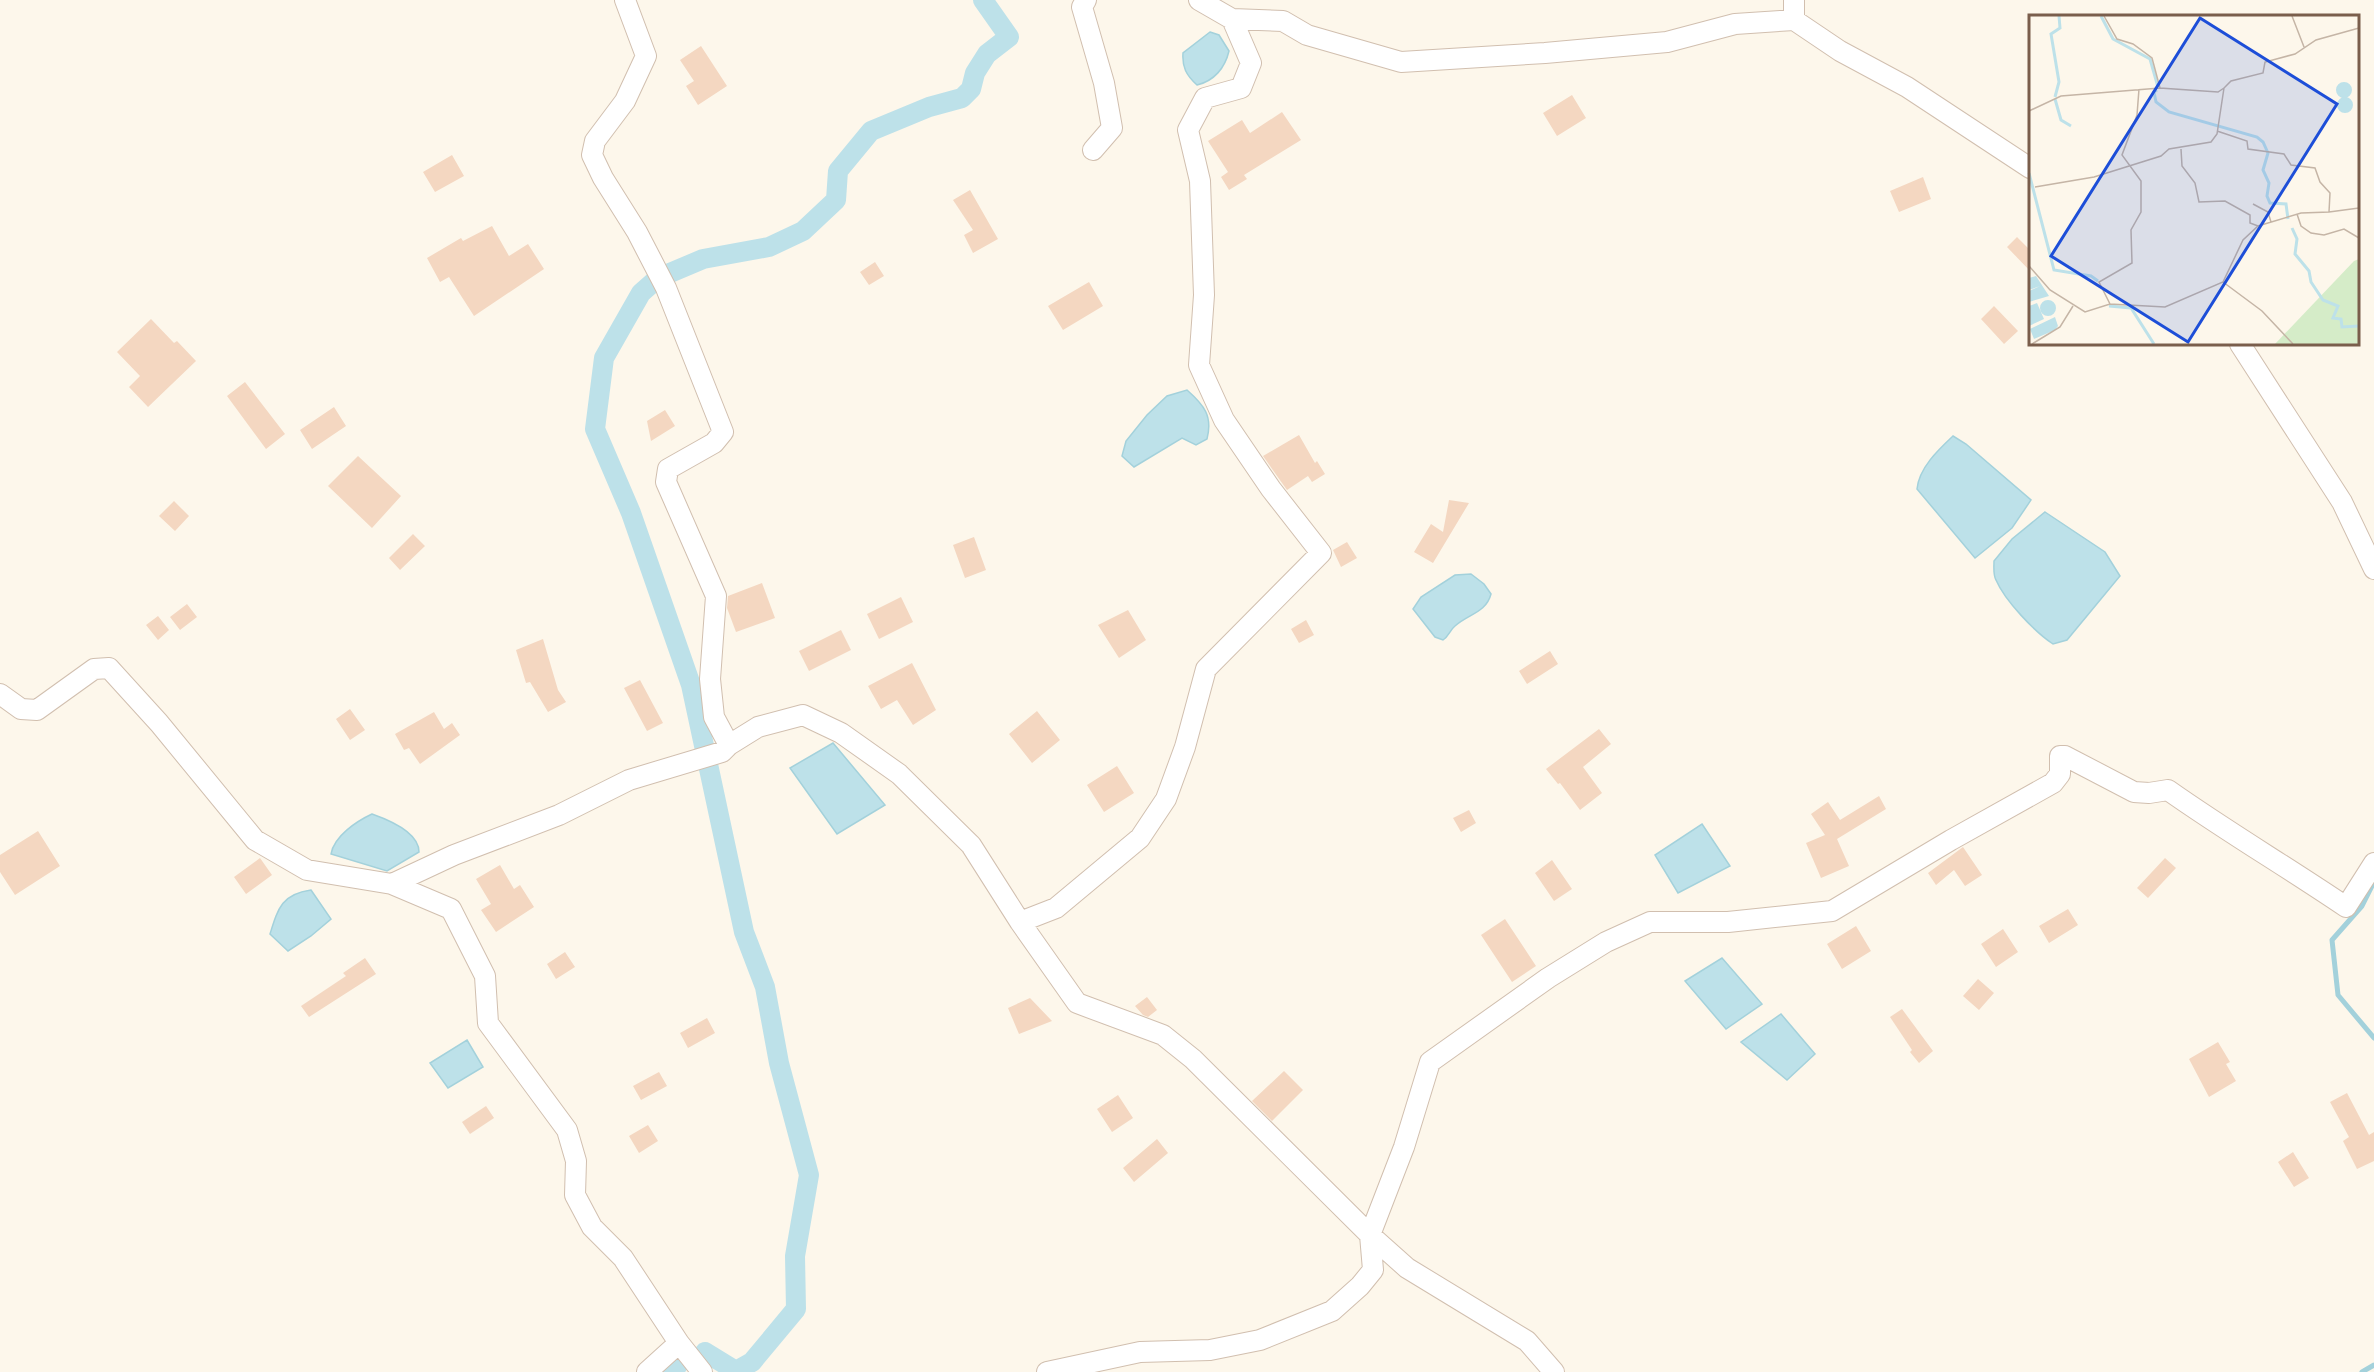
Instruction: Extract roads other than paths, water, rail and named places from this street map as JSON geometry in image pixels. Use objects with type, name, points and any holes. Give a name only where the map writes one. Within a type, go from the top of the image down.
[{"type":"street","points":[[625,0],[646,56],[625,101],[595,141],[592,155],[603,178],[637,232],[666,288],[723,432],[714,443],[668,468],[666,482],[716,596],[710,679],[714,717],[729,745]]},
{"type":"street","points":[[1086,0],[1082,7],[1104,83],[1112,128],[1093,150]]},
{"type":"street","points":[[1199,0],[1232,19],[1283,21],[1307,35],[1401,62],[1545,53],[1667,42],[1735,24],[1794,20],[1840,51],[1907,87],[2029,167]]},
{"type":"street","points":[[1794,0],[1794,20]]},
{"type":"street","points":[[1020,922],[1056,908],[1140,838],[1166,799],[1185,747],[1206,669],[1321,553],[1271,489],[1224,420],[1199,365],[1204,295],[1200,182],[1188,130],[1205,98],[1242,88],[1251,63],[1232,19]]},
{"type":"street","points":[[2241,345],[2342,502],[2374,569]]},
{"type":"street","points":[[0,694],[21,709],[37,710],[94,669],[109,668],[159,723],[255,840],[307,870],[392,884],[451,909],[485,976],[488,1023],[567,1130],[576,1161],[575,1196],[592,1227],[623,1258],[679,1343],[702,1372]]},
{"type":"street","points":[[392,884],[454,855],[559,815],[629,780],[722,752],[758,727],[803,715],[841,733],[899,774],[971,845],[1020,922],[1077,1003],[1162,1035],[1201,1067],[1370,1235],[1407,1268],[1527,1341],[1554,1372]]},
{"type":"street","points":[[1047,1372],[1140,1352],[1210,1350],[1260,1340],[1332,1311],[1360,1286],[1373,1270],[1370,1235],[1404,1148],[1430,1062],[1548,978],[1606,942],[1650,922],[1728,922],[1832,911],[2053,783],[2060,774],[2060,756],[2065,756],[2134,792],[2149,793],[2168,790],[2214,823],[2292,870],[2346,907],[2374,863]]},
{"type":"street","points":[[647,1372],[679,1343]]},
{"type":"water","points":[[1210,32],[1219,35],[1229,51],[1218,73],[1197,85],[1186,70],[1183,53]]},
{"type":"water","points":[[1187,390],[1206,412],[1209,424],[1207,439],[1196,445],[1182,438],[1134,467],[1122,456],[1126,441],[1147,415],[1167,396]]},
{"type":"water","points":[[1953,436],[1966,444],[2031,500],[2012,528],[1975,558],[1917,489],[1925,467]]},
{"type":"water","points":[[2045,512],[2105,552],[2120,576],[2067,640],[2053,644],[2029,624],[2013,606],[2000,588],[1994,571],[1994,561],[2012,539]]},
{"type":"water","points":[[1471,574],[1484,584],[1491,594],[1489,600],[1481,609],[1455,626],[1443,640],[1435,637],[1413,609],[1421,597],[1455,575]]},
{"type":"water","points":[[833,743],[885,805],[837,834],[790,768]]},
{"type":"water","points":[[372,814],[394,823],[409,833],[418,845],[419,852],[387,871],[331,854],[341,835]]},
{"type":"water","points":[[1702,824],[1730,866],[1678,893],[1655,855]]},
{"type":"water","points":[[311,890],[331,919],[288,951],[270,934],[276,917],[287,899]]},
{"type":"water","points":[[1722,958],[1762,1004],[1726,1029],[1685,981]]},
{"type":"water","points":[[1781,1014],[1815,1054],[1787,1080],[1741,1042]]},
{"type":"water","points":[[467,1040],[483,1067],[448,1088],[430,1063]]},
{"type":"waterway","points":[[705,1352],[736,1371],[752,1362],[796,1309],[795,1256],[809,1175],[779,1063],[765,987],[744,932],[691,685],[631,513],[595,429],[604,358],[641,293],[658,278],[703,259],[769,247],[803,231],[836,200],[838,171],[871,131],[929,107],[962,98],[971,89],[975,73],[987,54],[1009,37],[983,0]]},
{"type":"waterway","points":[[2374,882],[2362,906],[2332,940],[2338,995],[2374,1038]]},
{"type":"waterway","points":[[671,1372],[678,1365]]},
{"type":"waterway","points":[[2362,1372],[2374,1365]]}]
